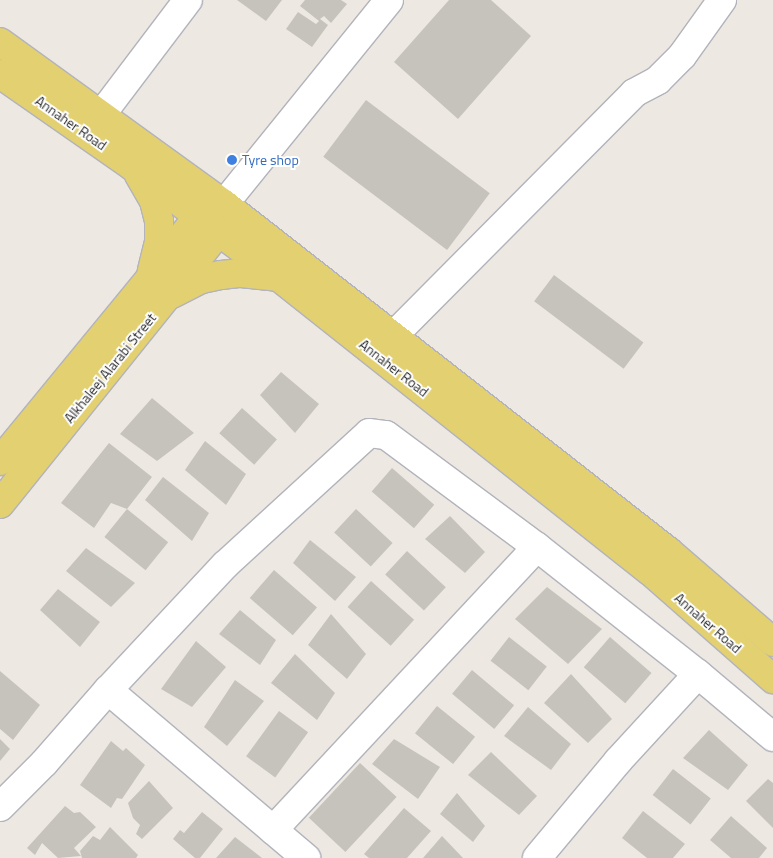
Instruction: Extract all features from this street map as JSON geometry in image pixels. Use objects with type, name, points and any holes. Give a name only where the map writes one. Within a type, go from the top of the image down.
[{"type":"main road","name":"Annaher Road","points":[[0,42],[224,204],[668,551],[773,642]]},
{"type":"main road","name":"Annaher Road","points":[[0,74],[132,166],[280,278],[650,571],[773,679]]},
{"type":"main road","points":[[132,166],[151,195],[159,221],[159,242],[156,262],[157,289],[192,283],[221,274],[261,274],[280,278]]},
{"type":"main road","name":"Alkhaleej Alarabi Street","points":[[0,504],[157,289],[209,224]]},
{"type":"main road","name":"Alkhaleej Alarabi Street","points":[[0,462],[157,289]]},
{"type":"street","points":[[101,115],[188,0]]},
{"type":"street","points":[[224,204],[389,0]]},
{"type":"street","points":[[393,336],[634,93],[658,80],[676,62],[722,0]]},
{"type":"street","points":[[0,807],[44,763],[108,690],[238,552],[370,433],[386,435],[537,547],[698,674],[773,737]]},
{"type":"street","points":[[273,830],[537,547]]},
{"type":"street","points":[[537,858],[618,761],[698,674]]},
{"type":"street","points":[[108,690],[306,858]]},
{"type":"building","points":[[237,0],[282,0],[266,21]]},
{"type":"building","points":[[305,0],[341,0],[347,4],[331,23],[324,16],[320,19],[328,25],[312,47],[286,29],[298,12],[316,24],[319,21],[300,6]]},
{"type":"building","points":[[449,0],[491,0],[531,36],[458,119],[394,62]]},
{"type":"building","points":[[366,100],[490,193],[447,250],[323,157]]},
{"type":"building","points":[[554,275],[643,342],[624,369],[534,301]]},
{"type":"building","points":[[281,372],[319,404],[295,433],[260,395]]},
{"type":"building","points":[[152,398],[194,433],[157,461],[120,434]]},
{"type":"building","points":[[242,408],[277,439],[254,465],[219,433]]},
{"type":"building","points":[[205,441],[246,474],[226,505],[185,470]]},
{"type":"building","points":[[109,443],[152,477],[127,509],[111,503],[94,528],[61,503]]},
{"type":"building","points":[[392,468],[434,505],[414,528],[372,491]]},
{"type":"building","points":[[163,477],[209,513],[192,541],[145,500]]},
{"type":"building","points":[[127,509],[168,542],[146,570],[104,537]]},
{"type":"building","points":[[356,509],[393,543],[371,567],[334,532]]},
{"type":"building","points":[[450,516],[485,552],[465,573],[425,539]]},
{"type":"building","points":[[310,540],[356,577],[335,601],[293,563]]},
{"type":"building","points":[[86,548],[135,583],[111,607],[66,571]]},
{"type":"building","points":[[407,551],[446,587],[424,611],[385,574]]},
{"type":"building","points":[[274,570],[317,607],[293,635],[250,598]]},
{"type":"building","points":[[371,581],[414,620],[391,646],[348,607]]},
{"type":"building","points":[[547,587],[602,629],[568,664],[515,619]]},
{"type":"building","points":[[58,589],[100,622],[80,647],[40,610]]},
{"type":"building","points":[[240,610],[276,640],[260,665],[219,634]]},
{"type":"building","points":[[331,614],[366,654],[347,679],[308,645]]},
{"type":"building","points":[[509,637],[547,667],[528,690],[491,661]]},
{"type":"building","points":[[610,637],[652,673],[625,703],[584,667]]},
{"type":"building","points":[[196,641],[226,667],[192,707],[161,689]]},
{"type":"building","points":[[295,654],[335,693],[317,720],[271,683]]},
{"type":"building","points":[[472,670],[514,705],[494,729],[452,694]]},
{"type":"building","points":[[0,671],[40,705],[13,740],[0,729]]},
{"type":"building","points":[[571,674],[612,719],[588,743],[544,703]]},
{"type":"building","points":[[235,680],[264,701],[227,746],[204,727]]},
{"type":"building","points":[[437,706],[475,737],[453,764],[415,733]]},
{"type":"building","points":[[528,707],[571,744],[551,770],[504,736]]},
{"type":"building","points":[[279,711],[308,732],[275,777],[246,756]]},
{"type":"building","points":[[709,730],[748,765],[728,790],[683,758]]},
{"type":"building","points":[[0,739],[10,749],[0,761]]},
{"type":"building","points":[[394,739],[440,767],[418,799],[372,764]]},
{"type":"building","points":[[111,741],[123,751],[126,748],[145,765],[122,799],[117,798],[111,808],[80,785]]},
{"type":"building","points":[[491,752],[537,796],[519,815],[468,775]]},
{"type":"building","points":[[360,763],[397,797],[345,852],[309,818]]},
{"type":"building","points":[[673,769],[711,799],[691,825],[653,795]]},
{"type":"building","points":[[768,779],[773,783],[773,828],[746,801]]},
{"type":"building","points":[[149,781],[173,808],[142,839],[136,834],[140,825],[133,818],[128,803]]},
{"type":"building","points":[[457,793],[485,826],[473,842],[440,814]]},
{"type":"building","points":[[65,806],[74,813],[80,812],[96,827],[74,848],[81,856],[58,858],[42,843],[35,855],[27,848]]},
{"type":"building","points":[[404,808],[431,831],[407,858],[369,858],[364,854]]},
{"type":"building","points":[[643,811],[685,844],[673,858],[647,858],[622,838]]},
{"type":"building","points":[[202,812],[223,829],[200,858],[195,858],[173,839],[180,830],[184,833]]},
{"type":"building","points":[[731,816],[767,848],[759,858],[731,858],[710,840]]},
{"type":"building","points":[[110,827],[138,855],[136,858],[82,858],[80,851],[93,836],[100,840]]},
{"type":"building","points":[[442,836],[463,858],[423,858]]},
{"type":"building","points":[[235,837],[262,858],[216,858]]},
{"type":"place","name":"Tyre shop","points":[[232,160]]}]
